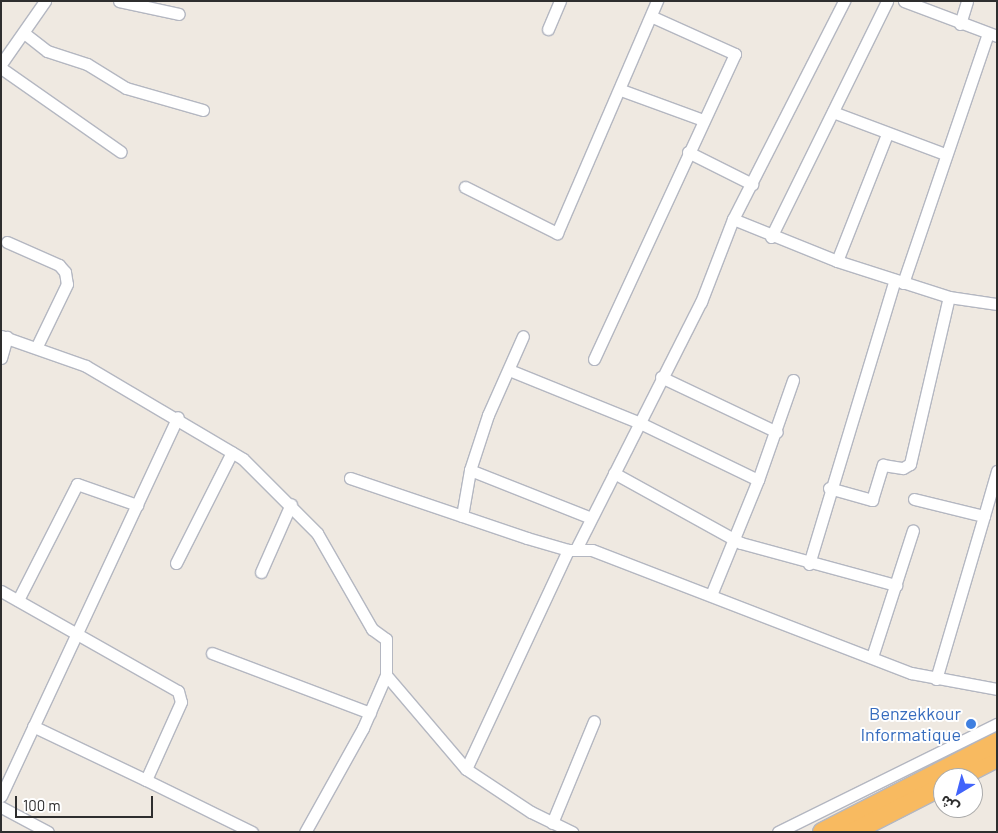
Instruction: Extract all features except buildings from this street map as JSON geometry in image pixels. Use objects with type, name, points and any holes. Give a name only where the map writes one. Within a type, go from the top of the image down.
[{"type":"highway","points":[[975,768],[996,755]]},
{"type":"highway","points":[[822,832],[996,755]]},
{"type":"highway","points":[[853,832],[933,791]]},
{"type":"street","points":[[1,64],[46,1]]},
{"type":"street","points":[[119,1],[179,14]]},
{"type":"street","points":[[548,29],[560,1]]},
{"type":"street","points":[[465,187],[557,233],[621,90],[657,1]]},
{"type":"street","points":[[466,769],[573,549],[591,518],[700,302],[733,219],[844,1]]},
{"type":"street","points":[[771,237],[887,1]]},
{"type":"street","points":[[809,564],[829,488],[899,281],[945,154],[992,35],[904,1]]},
{"type":"street","points":[[960,24],[967,1]]},
{"type":"street","points":[[594,359],[688,152],[735,54],[651,16]]},
{"type":"street","points":[[24,33],[47,51],[87,64],[126,88],[203,110]]},
{"type":"street","points":[[1,68],[121,152]]},
{"type":"street","points":[[621,90],[703,120]]},
{"type":"street","points":[[833,112],[887,134],[945,154]]},
{"type":"street","points":[[837,261],[887,134]]},
{"type":"street","points":[[688,152],[752,184]]},
{"type":"street","points":[[733,219],[771,237],[899,281],[949,297],[997,304]]},
{"type":"street","points":[[7,242],[59,265],[65,272],[67,284],[37,346]]},
{"type":"street","points":[[829,488],[872,500],[883,465],[902,468],[910,464],[949,297]]},
{"type":"street","points":[[1,358],[4,336],[37,346],[86,366],[178,417],[232,452],[291,504],[317,533],[372,629],[386,639],[386,676],[370,713],[305,832]]},
{"type":"street","points":[[462,516],[470,470],[522,336]]},
{"type":"street","points":[[509,370],[638,422],[758,480]]},
{"type":"street","points":[[661,377],[777,432]]},
{"type":"street","points":[[711,595],[777,432],[793,380]]},
{"type":"street","points":[[1,796],[178,417]]},
{"type":"street","points":[[176,563],[232,452]]},
{"type":"street","points":[[470,470],[591,518]]},
{"type":"street","points":[[936,679],[997,471]]},
{"type":"street","points":[[614,473],[734,539],[809,564],[896,585]]},
{"type":"street","points":[[350,478],[462,516],[573,549],[711,595],[872,657],[936,679],[997,689]]},
{"type":"street","points":[[18,600],[78,484],[137,506]]},
{"type":"street","points":[[914,499],[984,516]]},
{"type":"street","points":[[261,572],[291,504]]},
{"type":"street","points":[[872,657],[913,530]]},
{"type":"street","points":[[1,591],[178,691],[180,702],[146,780]]},
{"type":"street","points":[[212,653],[370,713]]},
{"type":"street","points":[[386,676],[466,769],[552,823],[572,832]]},
{"type":"street","points":[[552,823],[594,721]]},
{"type":"street","points":[[778,832],[997,724]]},
{"type":"street","points":[[33,726],[252,832]]},
{"type":"street","points":[[1,807],[48,832]]},
{"type":"place","name":"Benzekkour Informatique","points":[[971,724]]}]
